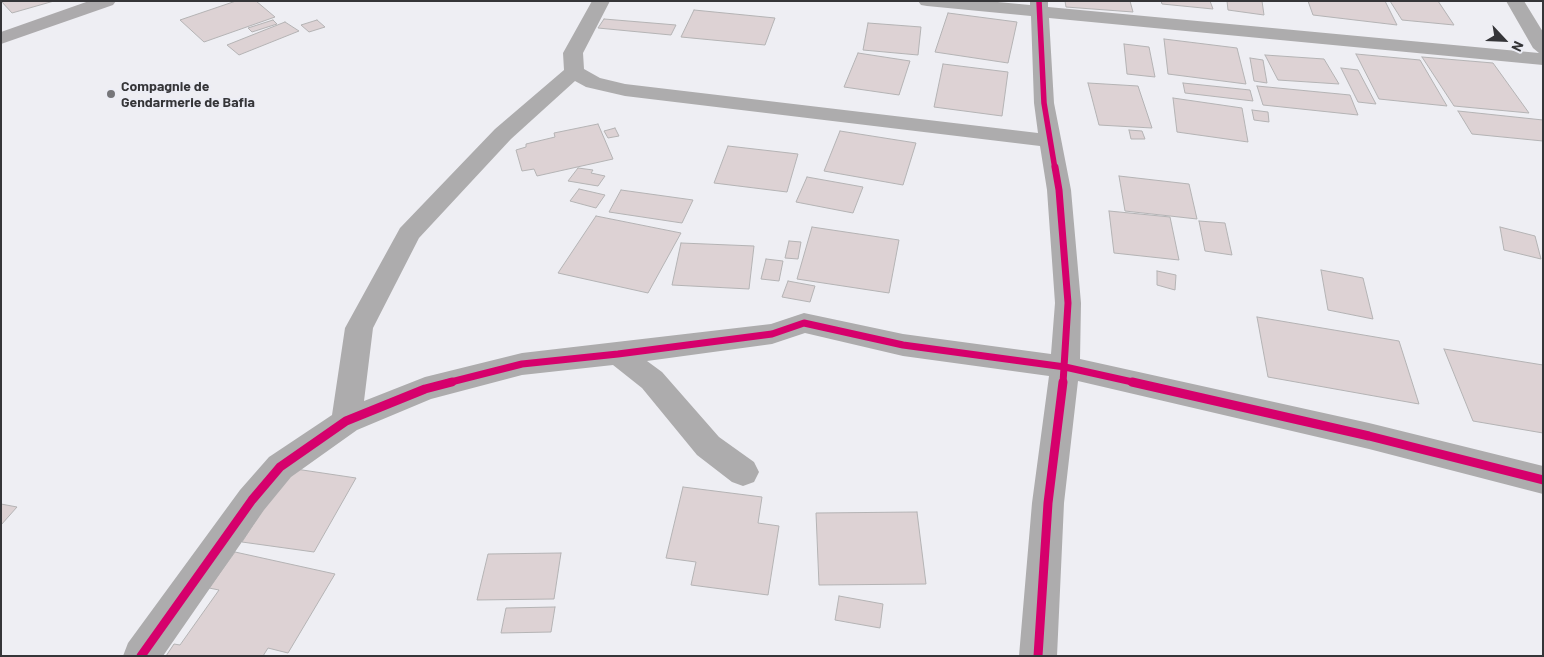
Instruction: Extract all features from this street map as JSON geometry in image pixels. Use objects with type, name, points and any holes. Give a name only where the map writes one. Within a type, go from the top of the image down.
[{"type":"main road","points":[[1,38],[107,1]]},
{"type":"street","points":[[574,72],[573,52],[601,1]]},
{"type":"street","points":[[927,1],[1040,7],[1543,59]]},
{"type":"street","points":[[1515,1],[1543,48]]},
{"type":"street","points":[[1038,656],[1048,502],[1065,367],[1068,303],[1059,190],[1044,102],[1040,7]]},
{"type":"street","points":[[574,72],[593,83],[625,90],[1050,141]]},
{"type":"street","points":[[346,421],[359,328],[409,234],[503,134],[574,72]]},
{"type":"street","points":[[142,656],[252,500],[280,466],[346,421],[425,389],[522,364],[618,354],[772,334],[804,323],[903,345],[1065,367],[1359,434],[1543,480]]},
{"type":"street","points":[[618,354],[652,380],[708,446],[743,472]]},
{"type":"building","points":[[1,1],[54,1],[12,13]]},
{"type":"building","points":[[236,1],[256,1],[275,17],[204,42],[180,20]]},
{"type":"building","points":[[1065,1],[1130,1],[1133,12],[1066,7]]},
{"type":"building","points":[[1161,1],[1210,1],[1213,9],[1162,4]]},
{"type":"building","points":[[1227,1],[1262,1],[1264,15],[1228,10]]},
{"type":"building","points":[[1308,1],[1385,1],[1397,25],[1313,15]]},
{"type":"building","points":[[1390,1],[1438,1],[1454,25],[1402,20]]},
{"type":"building","points":[[694,10],[775,18],[765,45],[681,37]]},
{"type":"building","points":[[948,13],[1017,22],[1008,63],[935,52]]},
{"type":"building","points":[[604,19],[676,25],[671,35],[598,28]]},
{"type":"building","points":[[273,20],[277,24],[252,32],[248,28]]},
{"type":"building","points":[[317,20],[325,27],[309,32],[301,25]]},
{"type":"building","points":[[285,22],[299,31],[239,55],[227,45]]},
{"type":"building","points":[[868,23],[921,27],[918,55],[863,50]]},
{"type":"building","points":[[1164,39],[1237,48],[1246,84],[1168,74]]},
{"type":"building","points":[[1124,44],[1149,47],[1155,77],[1127,74]]},
{"type":"building","points":[[858,53],[910,61],[899,95],[844,87]]},
{"type":"building","points":[[1356,54],[1420,60],[1447,106],[1379,99]]},
{"type":"building","points":[[1265,55],[1324,59],[1339,84],[1278,80]]},
{"type":"building","points":[[1422,57],[1493,63],[1529,113],[1454,106]]},
{"type":"building","points":[[1250,58],[1263,60],[1267,83],[1254,81]]},
{"type":"building","points":[[943,64],[1008,72],[1002,116],[934,107]]},
{"type":"building","points":[[1341,68],[1358,70],[1376,104],[1358,102]]},
{"type":"building","points":[[1088,83],[1138,86],[1152,128],[1099,125]]},
{"type":"building","points":[[1183,83],[1250,90],[1253,101],[1185,93]]},
{"type":"building","points":[[1257,86],[1350,95],[1358,115],[1263,105]]},
{"type":"building","points":[[1173,98],[1242,108],[1248,142],[1177,132]]},
{"type":"building","points":[[1252,110],[1268,112],[1269,122],[1254,120]]},
{"type":"building","points":[[1458,111],[1543,120],[1543,141],[1472,134]]},
{"type":"building","points":[[598,124],[613,159],[537,176],[534,169],[522,171],[516,150],[526,147],[526,144],[555,137],[554,133]]},
{"type":"building","points":[[615,128],[619,136],[608,138],[604,131]]},
{"type":"building","points":[[1129,130],[1142,131],[1145,139],[1131,139]]},
{"type":"building","points":[[840,131],[916,143],[903,185],[824,171]]},
{"type":"building","points":[[728,146],[798,154],[787,192],[714,183]]},
{"type":"building","points":[[578,168],[593,170],[591,173],[605,176],[598,186],[568,181]]},
{"type":"building","points":[[1119,176],[1189,184],[1197,219],[1125,211]]},
{"type":"building","points":[[807,177],[863,187],[853,213],[796,202]]},
{"type":"building","points":[[579,189],[605,195],[596,208],[570,201]]},
{"type":"building","points":[[621,190],[693,200],[682,223],[609,212]]},
{"type":"building","points":[[1109,211],[1170,217],[1179,260],[1114,253]]},
{"type":"building","points":[[596,216],[681,233],[648,293],[558,273]]},
{"type":"building","points":[[1199,221],[1225,223],[1232,255],[1205,251]]},
{"type":"building","points":[[812,227],[899,240],[889,293],[797,279]]},
{"type":"building","points":[[1500,227],[1535,236],[1541,259],[1504,250]]},
{"type":"building","points":[[789,241],[801,242],[798,259],[785,258]]},
{"type":"building","points":[[681,243],[754,246],[749,289],[672,285]]},
{"type":"building","points":[[766,259],[783,261],[779,281],[761,279]]},
{"type":"building","points":[[1321,270],[1363,278],[1373,319],[1328,310]]},
{"type":"building","points":[[1157,271],[1176,275],[1175,290],[1157,285]]},
{"type":"building","points":[[788,281],[815,286],[810,302],[782,297]]},
{"type":"building","points":[[1257,317],[1399,341],[1419,404],[1268,377]]},
{"type":"building","points":[[1444,349],[1543,365],[1543,433],[1473,421]]},
{"type":"building","points":[[289,468],[356,478],[314,552],[242,542]]},
{"type":"building","points":[[683,487],[762,497],[758,523],[779,526],[768,595],[691,585],[696,562],[666,558]]},
{"type":"building","points":[[1,504],[17,507],[1,525]]},
{"type":"building","points":[[917,512],[926,584],[819,585],[816,513]]},
{"type":"building","points":[[235,552],[335,574],[288,653],[268,648],[263,656],[166,656],[174,644],[180,645],[219,590],[209,588]]},
{"type":"building","points":[[561,553],[554,599],[477,600],[488,554]]},
{"type":"building","points":[[839,596],[883,604],[880,628],[835,620]]},
{"type":"building","points":[[555,607],[551,632],[501,633],[506,608]]},
{"type":"cycle path","points":[[1038,656],[1048,503],[1065,367],[1068,303],[1059,190],[1044,103],[1039,1]]},
{"type":"cycle path","points":[[141,656],[252,500],[280,467],[346,421],[425,389],[522,364],[618,354],[772,334],[804,323],[903,345],[1065,367],[1369,436],[1543,480]]},
{"type":"place","name":"Compagnie de Gendarmerie de Bafia","points":[[111,94]]}]
